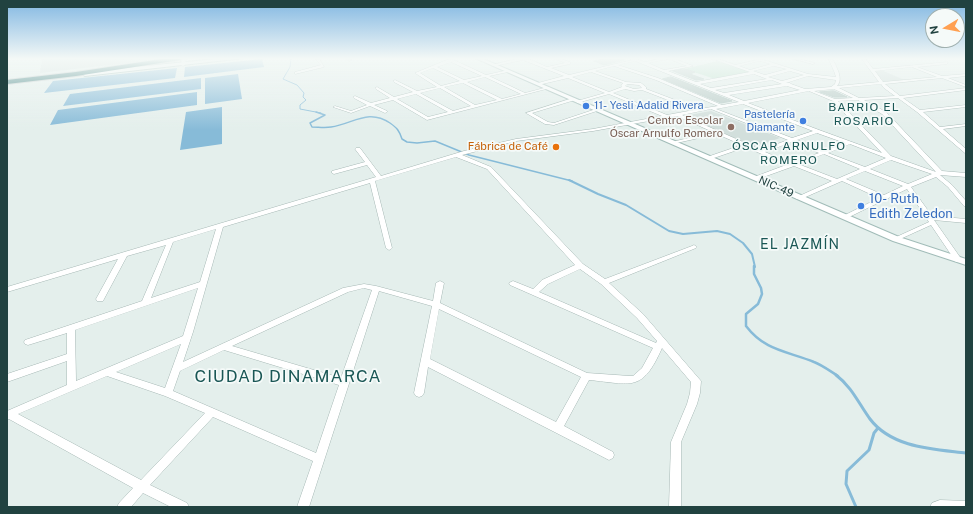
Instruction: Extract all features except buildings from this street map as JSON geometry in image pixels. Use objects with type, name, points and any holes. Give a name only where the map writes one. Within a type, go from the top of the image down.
[{"type":"street","points":[[398,82],[453,113]]},
{"type":"street","points":[[432,82],[475,107]]},
{"type":"street","points":[[335,107],[349,112],[370,104],[459,82]]},
{"type":"street","points":[[465,82],[501,100]]},
{"type":"street","points":[[498,82],[525,94]]},
{"type":"street","name":"NIC-49","points":[[534,82],[896,240],[962,261]]},
{"type":"street","points":[[539,84],[548,82]]},
{"type":"street","points":[[582,82],[666,116]]},
{"type":"street","points":[[616,82],[634,90],[643,89],[698,110]]},
{"type":"street","points":[[598,110],[554,124],[547,123],[528,113],[576,100],[610,93],[626,86],[647,82]]},
{"type":"street","points":[[665,82],[720,105]]},
{"type":"street","points":[[696,83],[702,82]]},
{"type":"street","points":[[711,89],[752,82]]},
{"type":"street","points":[[782,82],[834,100],[860,100],[898,97],[966,88]]},
{"type":"street","points":[[832,87],[838,84],[838,82]]},
{"type":"street","points":[[7,290],[459,154],[516,140],[630,123],[720,105],[832,87],[892,82]]},
{"type":"street","points":[[952,82],[966,88]]},
{"type":"street","points":[[696,83],[890,158],[938,174],[966,175]]},
{"type":"street","points":[[744,83],[758,89]]},
{"type":"street","points":[[882,83],[898,97],[919,111],[966,152]]},
{"type":"street","points":[[640,84],[645,86],[643,89]]},
{"type":"street","points":[[724,94],[790,84]]},
{"type":"street","points":[[832,87],[884,113],[966,205]]},
{"type":"street","points":[[377,88],[392,99],[427,119],[548,88]]},
{"type":"street","points":[[355,97],[385,112]]},
{"type":"street","points":[[834,100],[890,158]]},
{"type":"street","points":[[919,111],[966,106]]},
{"type":"street","points":[[710,108],[908,186],[931,220],[962,261]]},
{"type":"street","points":[[676,114],[744,146],[885,198]]},
{"type":"street","points":[[941,130],[966,125]]},
{"type":"street","points":[[941,130],[966,129]]},
{"type":"street","points":[[760,152],[817,131]]},
{"type":"street","points":[[674,143],[716,132]]},
{"type":"street","points":[[756,178],[849,143]]},
{"type":"street","points":[[709,158],[744,146]]},
{"type":"street","points":[[358,149],[380,178]]},
{"type":"street","points":[[459,154],[489,168],[580,266],[604,282],[640,316],[659,344],[696,381],[692,404],[676,442],[675,507]]},
{"type":"street","points":[[798,198],[890,158]]},
{"type":"street","points":[[334,172],[368,163]]},
{"type":"street","points":[[845,217],[908,186],[938,174]]},
{"type":"street","points":[[372,181],[389,248]]},
{"type":"street","points":[[896,240],[931,220],[966,221]]},
{"type":"street","points":[[168,393],[178,368],[220,227]]},
{"type":"street","points":[[146,301],[170,242]]},
{"type":"street","points":[[604,282],[694,247]]},
{"type":"street","points":[[100,299],[124,255]]},
{"type":"street","points":[[534,292],[545,282],[580,266]]},
{"type":"street","points":[[419,393],[440,283]]},
{"type":"street","points":[[28,342],[70,329],[146,301],[203,284]]},
{"type":"street","points":[[513,284],[659,344]]},
{"type":"street","points":[[178,368],[346,290],[364,286],[435,304],[586,376],[630,380],[637,379],[647,369],[659,344]]},
{"type":"street","points":[[303,507],[376,288]]},
{"type":"street","points":[[70,329],[72,388]]},
{"type":"street","points":[[8,415],[109,373],[187,338]]},
{"type":"street","points":[[223,347],[345,383]]},
{"type":"street","points":[[7,378],[71,356]]},
{"type":"street","points":[[425,361],[609,455]]},
{"type":"street","points":[[109,373],[168,393],[319,459]]},
{"type":"street","points":[[558,428],[586,376]]},
{"type":"street","points":[[122,507],[212,413]]},
{"type":"street","points":[[8,415],[142,487],[184,507]]},
{"type":"street","points":[[936,507],[966,507]]},
{"type":"shaded area","name":"Centro Escolar Óscar Arnulfo Romero","points":[[711,111],[780,138],[755,147],[684,116]]},
{"type":"water","points":[[52,82],[140,82],[44,93]]},
{"type":"water","points":[[168,82],[201,82],[201,89],[63,106],[70,94]]},
{"type":"water","points":[[205,82],[239,82],[242,99],[205,104]]},
{"type":"water","points":[[197,92],[197,105],[50,125],[58,110]]},
{"type":"water","points":[[222,107],[222,144],[180,150],[186,112]]},
{"type":"waterway","points":[[290,82],[297,85],[304,93],[303,97],[306,100],[300,105],[300,109],[316,112]]},
{"type":"waterway","points":[[316,112],[321,113]]},
{"type":"waterway","points":[[316,112],[325,115],[310,123],[312,127],[331,127],[360,118],[375,117],[390,123],[399,131],[402,139],[407,142],[417,143],[435,141],[469,155],[570,181]]},
{"type":"waterway","points":[[570,181],[626,205],[669,231],[683,234],[717,231],[730,234],[743,243],[752,254],[755,267]]},
{"type":"waterway","points":[[754,266],[754,274],[761,288],[762,294],[758,304],[746,314],[746,326],[761,341],[777,349],[817,363],[838,376]]},
{"type":"waterway","points":[[836,375],[851,390],[870,419],[879,429],[890,436],[901,441],[927,448],[966,453]]},
{"type":"waterway","points":[[856,507],[846,484],[847,471],[869,450],[874,433],[878,428]]},
{"type":"place","name":"11- Yesli Adalid Rivera","points":[[586,106]]},
{"type":"place","name":"Pastelería Diamante","points":[[803,121]]},
{"type":"place","name":"Centro Escolar Óscar Arnulfo Romero","points":[[731,127]]},
{"type":"place","name":"Fábrica de Café","points":[[556,147]]},
{"type":"place","name":"10- Ruth Edith Zeledon","points":[[861,206]]},
{"type":"district","name":"BARRIO EL ROSARIO","points":[[864,114]]},
{"type":"district","name":"ÓSCAR ARNULFO ROMERO","points":[[789,153]]},
{"type":"district","name":"EL JAZMÍN","points":[[800,245]]},
{"type":"district","name":"CIUDAD DINAMARCA","points":[[288,377]]}]
